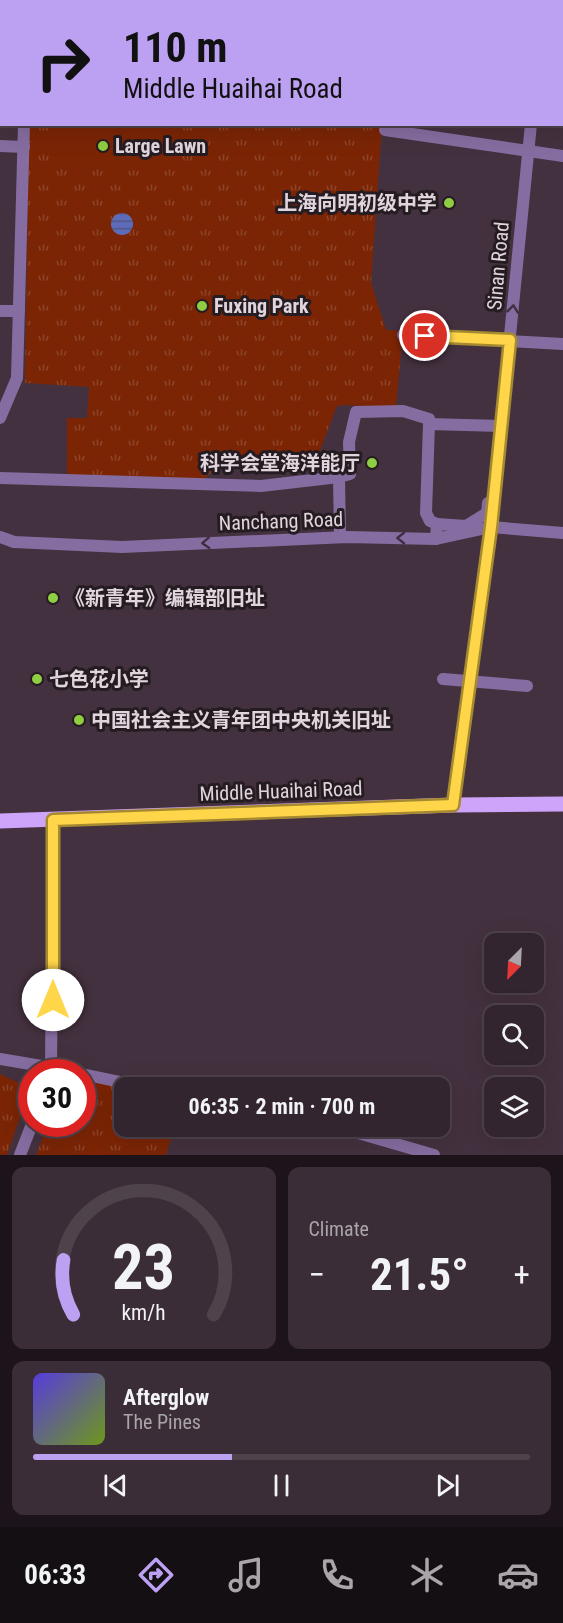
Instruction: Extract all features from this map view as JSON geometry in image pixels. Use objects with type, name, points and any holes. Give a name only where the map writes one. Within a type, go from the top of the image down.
[{"type":"main road","name":"Middle Huaihai Road","points":[[0,821],[453,805],[563,804]]},
{"type":"street","points":[[0,418],[17,378],[24,126]]},
{"type":"street","name":"Sinan Road","points":[[453,805],[491,527],[498,426],[510,340],[531,126]]},
{"type":"street","points":[[386,130],[563,156]]},
{"type":"street","points":[[0,146],[24,147]]},
{"type":"street","points":[[0,311],[19,311]]},
{"type":"street","points":[[403,335],[563,344]]},
{"type":"street","points":[[0,478],[261,486],[339,477],[350,474],[349,442],[356,412],[403,411],[429,419],[426,513],[430,521],[436,524],[466,526],[488,513],[498,426],[429,424]]},
{"type":"street","points":[[339,477],[340,537]]},
{"type":"street","points":[[436,524],[436,539]]},
{"type":"street","name":"Nanchang Road","points":[[0,537],[14,542],[127,547],[340,537],[436,539],[491,527],[563,533]]},
{"type":"street","points":[[443,680],[470,680],[527,686]]},
{"type":"street","points":[[52,1059],[53,820]]},
{"type":"street","points":[[0,1059],[18,1063]]},
{"type":"street","points":[[96,1077],[114,1081]]},
{"type":"street","points":[[20,1155],[27,1137]]},
{"type":"street","points":[[372,1137],[434,1155]]},
{"type":"green space","name":"Fuxing Park","points":[[29,126],[382,126],[371,283],[386,330],[403,331],[396,407],[340,405],[336,408],[317,459],[256,461],[253,456],[216,456],[211,472],[196,483],[67,478],[67,418],[87,418],[89,387],[25,383]]},
{"type":"green space","name":"Large Lawn","points":[[51,126],[157,126],[156,171],[50,167]]},
{"type":"green space","points":[[0,1074],[18,1083],[18,1123],[7,1155],[0,1155]]},
{"type":"green space","points":[[96,1083],[114,1085],[114,1137],[172,1137],[166,1155],[36,1155],[43,1137],[96,1137]]},
{"type":"water","points":[[122,213],[130,216],[133,224],[130,232],[122,235],[114,232],[111,224],[114,216]]},
{"type":"place","name":"Large Lawn","points":[[103,146]]},
{"type":"place","name":"上海向明初级中学","points":[[449,203]]},
{"type":"place","name":"Fuxing Park","points":[[202,306]]},
{"type":"place","name":"科学会堂海洋能厅","points":[[372,463]]},
{"type":"place","name":"《新青年》编辑部旧址","points":[[53,598]]},
{"type":"place","name":"七色花小学","points":[[37,679]]},
{"type":"place","name":"中国社会主义青年团中央机关旧址","points":[[79,720]]},
{"type":"route","points":[[53,1000],[53,820],[453,805],[491,527],[510,340],[425,336]]}]
